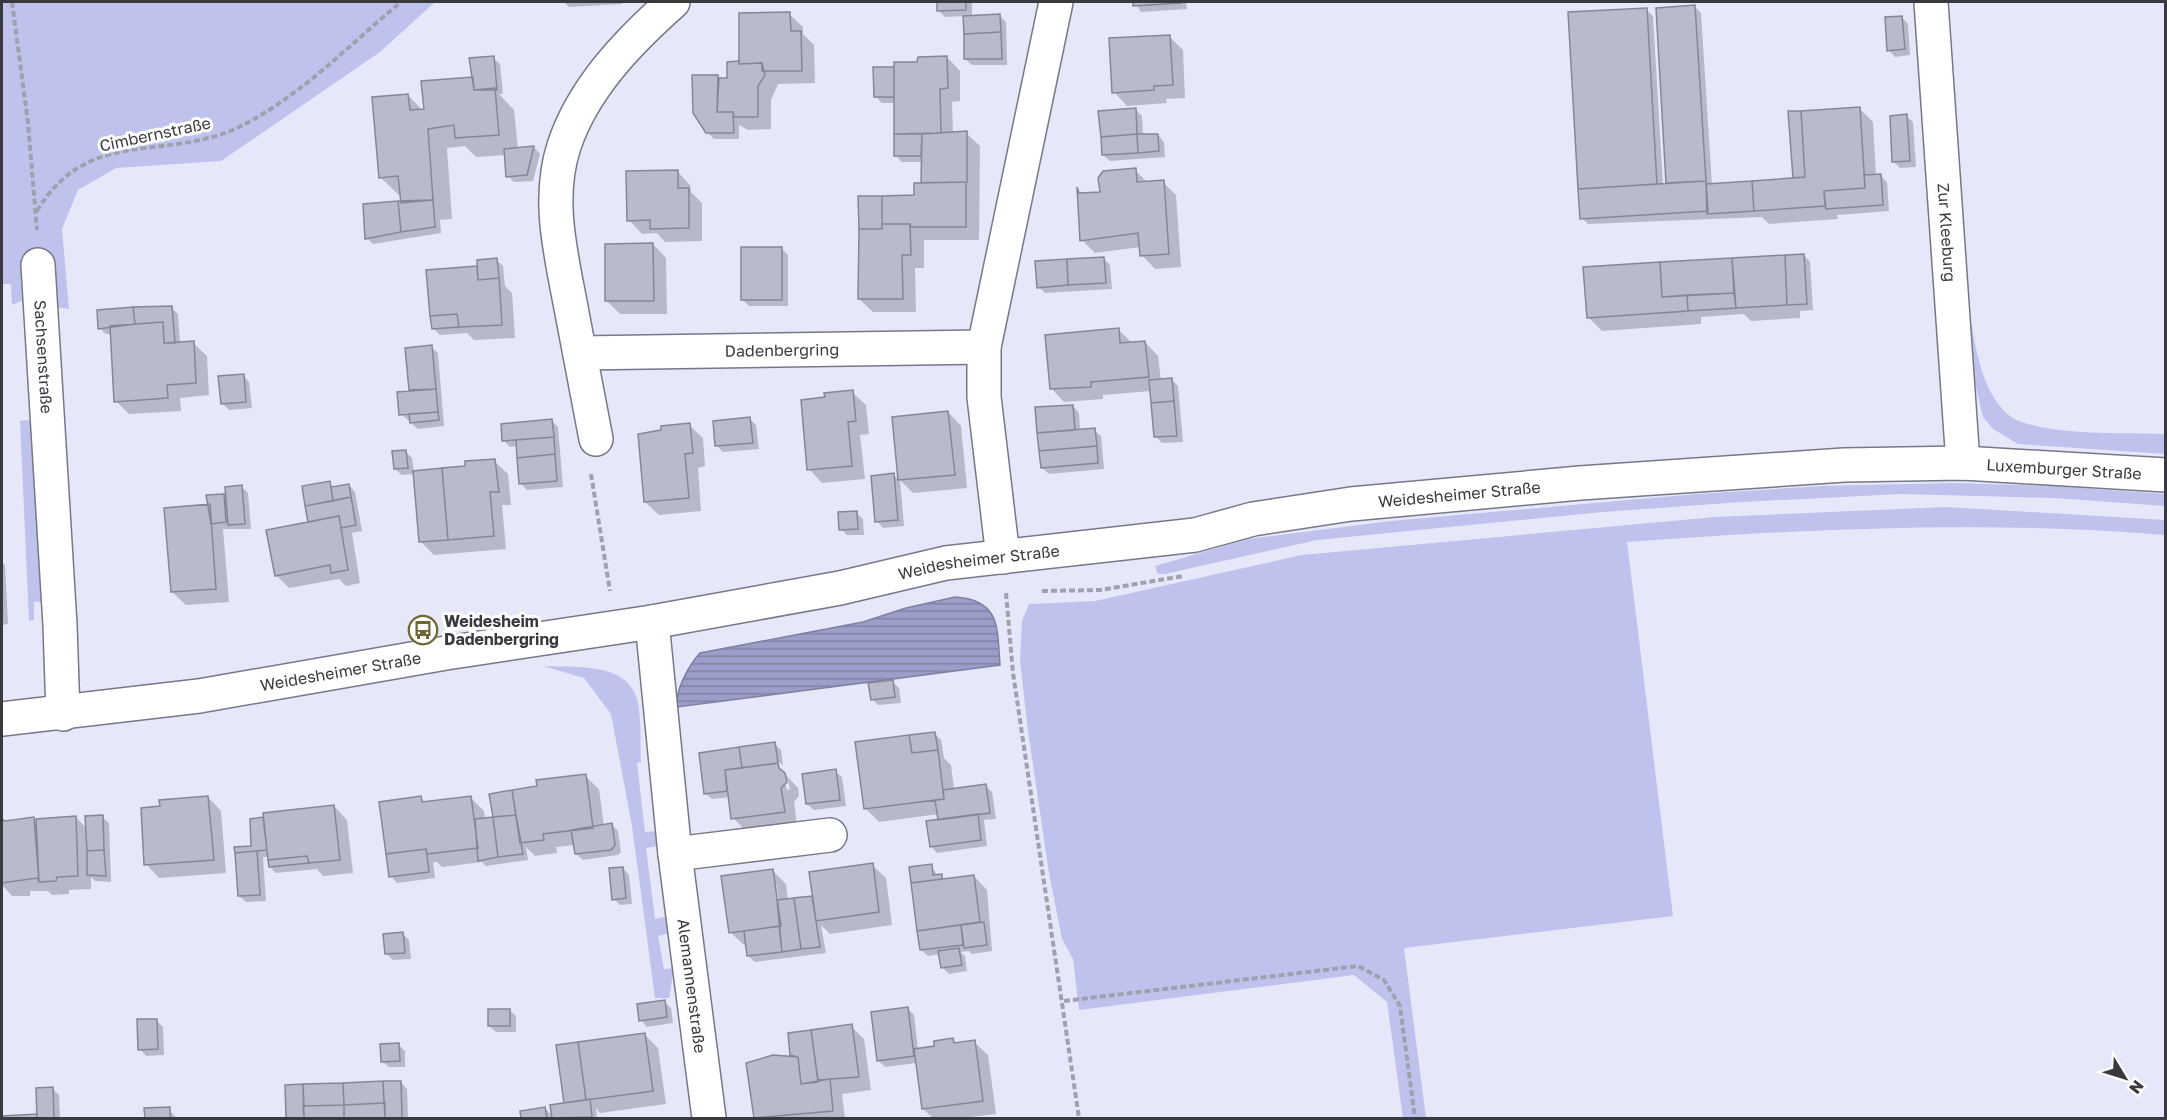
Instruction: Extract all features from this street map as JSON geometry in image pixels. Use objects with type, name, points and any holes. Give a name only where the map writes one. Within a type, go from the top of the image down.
[{"type":"street","points":[[596,439],[555,206],[556,181],[564,146],[577,115],[596,83],[627,46],[673,2]]},
{"type":"street","points":[[1003,557],[984,397],[984,347],[1056,2]]},
{"type":"street","name":"Zur Kleeburg","points":[[1931,2],[1963,463]]},
{"type":"street","name":"Sachsenstraße","points":[[38,265],[60,625],[63,714]]},
{"type":"street","name":"Dadenbergring","points":[[580,353],[984,347]]},
{"type":"street","name":"Luxemburger Straße","points":[[1963,463],[2166,475]]},
{"type":"street","name":"Weidesheimer Straße","points":[[2,719],[63,714],[199,696],[446,653],[652,622],[840,588],[946,563],[1195,535],[1253,519],[1351,504],[1707,473],[1844,465],[1963,463]]},
{"type":"street","name":"Alemannenstraße","points":[[652,622],[675,854],[709,1119]]},
{"type":"street","points":[[675,854],[830,835]]},
{"type":"path","points":[[12,2],[37,211],[38,265]]},
{"type":"path","name":"Cimbernstraße","points":[[37,211],[48,192],[83,163],[137,147],[189,143],[238,127],[303,87],[400,2]]},
{"type":"path","points":[[596,439],[586,447],[611,588],[605,630]]},
{"type":"path","points":[[1003,557],[1013,673],[1064,1001],[1079,1119]]},
{"type":"path","points":[[1038,591],[1059,593],[1101,590],[1192,574]]},
{"type":"path","points":[[1064,1001],[1358,966],[1384,980],[1400,1006],[1415,1119]]},
{"type":"shaded area","points":[[2,2],[435,2],[380,52],[221,161],[116,168],[78,190],[62,229],[69,309],[28,298],[12,305],[11,284],[2,284]]},
{"type":"shaded area","points":[[1965,290],[1982,372],[1993,396],[2008,414],[2019,421],[2053,429],[2165,434],[2165,454],[2018,444],[1993,429],[1983,417],[1968,354]]},
{"type":"shaded area","points":[[31,420],[42,602],[34,602],[34,620],[29,621],[20,421]]},
{"type":"shaded area","points":[[1954,483],[2053,486],[2165,494],[2165,506],[2055,498],[1901,494],[1742,502],[1603,512],[1317,540],[1165,574],[1158,574],[1155,566],[1248,539],[1391,521],[1697,494],[1821,486]]},
{"type":"shaded area","points":[[1946,507],[2165,520],[2165,535],[2098,530],[1964,527],[1829,530],[1627,542],[1673,916],[1404,948],[1426,1118],[1403,1118],[1387,1002],[1354,975],[1079,1010],[1073,959],[1062,939],[1049,873],[1028,731],[1020,661],[1022,621],[1029,604],[1095,601],[1302,555],[1715,517]]},
{"type":"shaded area","points":[[955,597],[970,599],[989,610],[997,628],[1000,665],[677,707],[678,693],[684,678],[700,653],[863,622],[906,608]]},
{"type":"shaded area","points":[[543,666],[582,667],[609,672],[620,677],[629,685],[636,696],[640,720],[641,762],[637,763],[645,832],[657,831],[660,846],[646,848],[655,919],[668,916],[670,933],[658,936],[664,969],[674,968],[669,998],[655,998],[632,826],[611,714],[584,678]]},
{"type":"building","points":[[937,2],[966,2],[966,10],[937,11]]},
{"type":"building","points":[[1133,2],[1181,2],[1181,3],[1133,6]]},
{"type":"building","points":[[1695,5],[1706,181],[1666,183],[1656,8]]},
{"type":"building","points":[[1647,8],[1657,184],[1578,189],[1568,12]]},
{"type":"building","points":[[790,12],[791,31],[801,31],[802,71],[762,71],[762,63],[739,64],[739,13]]},
{"type":"building","points":[[1000,14],[1001,32],[964,34],[963,16]]},
{"type":"building","points":[[1902,16],[1905,49],[1887,51],[1885,17]]},
{"type":"building","points":[[1001,32],[1002,59],[964,59],[964,34]]},
{"type":"building","points":[[1170,35],[1173,85],[1154,86],[1154,90],[1112,93],[1109,38]]},
{"type":"building","points":[[494,56],[497,90],[474,90],[469,58]]},
{"type":"building","points":[[947,56],[948,88],[940,89],[941,133],[894,134],[894,62],[917,62],[918,57]]},
{"type":"building","points":[[739,61],[739,64],[762,63],[765,75],[758,86],[758,117],[734,117],[733,112],[717,112],[719,78],[727,78],[727,62]]},
{"type":"building","points":[[873,67],[894,67],[894,97],[874,97]]},
{"type":"building","points":[[692,75],[718,75],[717,112],[733,112],[734,133],[706,133],[693,113]]},
{"type":"building","points":[[473,77],[474,90],[495,88],[499,135],[455,138],[454,125],[428,129],[433,200],[401,203],[398,176],[379,178],[372,97],[408,94],[410,110],[424,109],[421,81]]},
{"type":"building","points":[[1860,107],[1865,188],[1824,191],[1825,206],[1754,211],[1752,181],[1805,177],[1801,111]]},
{"type":"building","points":[[1136,108],[1137,134],[1101,137],[1098,111]]},
{"type":"building","points":[[1788,111],[1801,111],[1805,177],[1793,178]]},
{"type":"building","points":[[1907,114],[1910,161],[1892,162],[1890,116]]},
{"type":"building","points":[[967,131],[967,182],[921,183],[922,134]]},
{"type":"building","points":[[894,134],[922,134],[921,156],[894,156]]},
{"type":"building","points":[[1137,134],[1138,153],[1102,155],[1101,137]]},
{"type":"building","points":[[1137,134],[1158,134],[1159,151],[1138,153]]},
{"type":"building","points":[[534,146],[527,175],[506,177],[504,149]]},
{"type":"building","points":[[1136,168],[1137,182],[1164,180],[1169,254],[1140,256],[1138,233],[1080,241],[1077,187],[1079,193],[1100,192],[1098,178],[1103,171]]},
{"type":"building","points":[[678,170],[678,188],[689,188],[689,228],[650,229],[650,220],[627,221],[626,171]]},
{"type":"building","points":[[1881,174],[1883,205],[1826,209],[1824,191],[1865,188],[1864,175]]},
{"type":"building","points":[[1706,181],[1708,211],[1580,219],[1578,189]]},
{"type":"building","points":[[1752,181],[1754,211],[1707,214],[1706,184]]},
{"type":"building","points":[[966,182],[966,227],[911,227],[910,224],[882,224],[882,196],[914,195],[914,183]]},
{"type":"building","points":[[858,196],[882,196],[882,229],[859,229]]},
{"type":"building","points":[[433,200],[435,227],[401,232],[398,201]]},
{"type":"building","points":[[398,201],[401,232],[365,239],[363,204]]},
{"type":"building","points":[[882,224],[910,224],[911,255],[902,255],[903,299],[858,299],[859,229],[882,229]]},
{"type":"building","points":[[653,243],[654,301],[605,301],[605,244]]},
{"type":"building","points":[[741,247],[782,247],[782,300],[741,300]]},
{"type":"building","points":[[1804,254],[1807,304],[1787,305],[1785,255]]},
{"type":"building","points":[[1785,255],[1787,305],[1736,308],[1732,258]]},
{"type":"building","points":[[1104,257],[1106,283],[1068,285],[1067,259]]},
{"type":"building","points":[[497,258],[499,278],[478,280],[477,260]]},
{"type":"building","points":[[1732,258],[1734,293],[1662,297],[1660,262]]},
{"type":"building","points":[[1067,259],[1068,285],[1037,288],[1035,261]]},
{"type":"building","points":[[1660,262],[1662,297],[1687,295],[1688,311],[1587,318],[1583,267]]},
{"type":"building","points":[[477,266],[478,280],[499,278],[502,325],[459,327],[457,314],[430,316],[426,270]]},
{"type":"building","points":[[1734,293],[1736,308],[1688,311],[1687,295]]},
{"type":"building","points":[[172,306],[175,343],[164,343],[163,322],[135,324],[133,307]]},
{"type":"building","points":[[133,307],[135,324],[98,329],[97,310]]},
{"type":"building","points":[[457,314],[459,327],[432,329],[430,316]]},
{"type":"building","points":[[163,322],[164,343],[194,341],[196,383],[167,385],[168,398],[114,402],[110,326]]},
{"type":"building","points":[[1119,328],[1120,343],[1145,341],[1149,377],[1091,382],[1091,387],[1050,389],[1045,335]]},
{"type":"building","points":[[432,345],[436,389],[409,390],[405,348]]},
{"type":"building","points":[[244,374],[246,402],[221,404],[218,376]]},
{"type":"building","points":[[1172,378],[1174,401],[1151,403],[1149,380]]},
{"type":"building","points":[[436,389],[438,412],[399,415],[397,392]]},
{"type":"building","points":[[853,390],[856,421],[848,422],[852,466],[807,470],[801,400],[825,397],[824,393]]},
{"type":"building","points":[[1174,401],[1177,436],[1154,437],[1151,403]]},
{"type":"building","points":[[1073,405],[1075,430],[1037,433],[1035,407]]},
{"type":"building","points":[[948,411],[955,475],[898,480],[892,417]]},
{"type":"building","points":[[438,412],[439,420],[410,423],[409,414]]},
{"type":"building","points":[[750,417],[753,443],[715,446],[713,421]]},
{"type":"building","points":[[552,419],[554,437],[502,441],[501,424]]},
{"type":"building","points":[[690,423],[693,453],[685,454],[689,498],[644,502],[638,434],[661,430],[661,426]]},
{"type":"building","points":[[1095,428],[1097,446],[1039,451],[1037,433]]},
{"type":"building","points":[[554,437],[555,454],[517,458],[516,440]]},
{"type":"building","points":[[1097,446],[1098,463],[1041,468],[1039,451]]},
{"type":"building","points":[[406,450],[408,468],[394,469],[392,451]]},
{"type":"building","points":[[555,454],[557,481],[519,484],[517,458]]},
{"type":"building","points":[[495,459],[499,492],[490,492],[494,536],[448,540],[442,468],[465,466],[465,461]]},
{"type":"building","points":[[442,468],[448,540],[419,542],[413,471]]},
{"type":"building","points":[[894,473],[898,520],[875,522],[871,476]]},
{"type":"building","points":[[330,481],[333,501],[305,506],[302,486]]},
{"type":"building","points":[[349,484],[351,497],[333,501],[331,487]]},
{"type":"building","points":[[242,485],[245,524],[228,525],[225,487]]},
{"type":"building","points":[[224,494],[226,522],[211,524],[206,495]]},
{"type":"building","points":[[351,497],[356,525],[341,528],[339,516],[308,522],[305,506]]},
{"type":"building","points":[[210,504],[216,589],[171,592],[164,508]]},
{"type":"building","points":[[857,511],[858,529],[839,530],[838,512]]},
{"type":"building","points":[[339,516],[348,570],[331,573],[330,565],[275,576],[266,530]]},
{"type":"building","points":[[893,680],[895,697],[871,700],[868,683]]},
{"type":"building","points":[[935,732],[938,750],[912,753],[909,735]]},
{"type":"building","points":[[909,735],[912,753],[938,750],[944,799],[864,809],[855,742]]},
{"type":"building","points":[[775,742],[778,763],[742,768],[739,747]]},
{"type":"building","points":[[739,747],[742,768],[725,770],[727,791],[704,794],[699,753]]},
{"type":"building","points":[[778,763],[779,768],[785,773],[787,782],[781,788],[785,812],[731,819],[725,770]]},
{"type":"building","points":[[836,769],[840,800],[806,804],[802,774]]},
{"type":"building","points":[[586,774],[593,828],[543,834],[544,840],[520,843],[512,790],[537,786],[536,780]]},
{"type":"building","points":[[986,784],[990,813],[938,820],[935,800],[944,799],[943,790]]},
{"type":"building","points":[[512,790],[516,815],[493,817],[489,794]]},
{"type":"building","points":[[208,796],[214,860],[144,865],[141,808],[160,806],[159,800]]},
{"type":"building","points":[[421,796],[422,802],[471,796],[478,848],[427,854],[426,849],[386,854],[379,802]]},
{"type":"building","points":[[334,805],[340,860],[309,863],[307,856],[268,860],[263,813]]},
{"type":"building","points":[[978,814],[981,840],[930,847],[926,821]]},
{"type":"building","points":[[103,815],[104,850],[87,851],[85,816]]},
{"type":"building","points":[[516,815],[523,854],[498,857],[493,817]]},
{"type":"building","points":[[76,816],[78,876],[57,877],[56,881],[39,882],[36,819]]},
{"type":"building","points":[[34,817],[39,882],[37,878],[2,883],[2,819],[5,821]]},
{"type":"building","points":[[263,817],[267,850],[235,853],[234,847],[251,846],[250,819]]},
{"type":"building","points":[[493,817],[498,857],[478,861],[475,819]]},
{"type":"building","points":[[612,823],[615,845],[611,850],[575,854],[571,830]]},
{"type":"building","points":[[426,849],[429,872],[389,877],[386,854]]},
{"type":"building","points":[[104,850],[106,876],[87,875],[87,851]]},
{"type":"building","points":[[257,851],[260,895],[238,896],[235,853]]},
{"type":"building","points":[[307,856],[309,863],[269,867],[268,860]]},
{"type":"building","points":[[873,863],[879,912],[816,921],[809,872]]},
{"type":"building","points":[[932,864],[933,875],[942,874],[942,879],[911,883],[909,867]]},
{"type":"building","points":[[623,867],[626,898],[612,900],[609,868]]},
{"type":"building","points":[[773,869],[781,926],[729,933],[721,876]]},
{"type":"building","points":[[974,875],[980,922],[917,931],[911,883]]},
{"type":"building","points":[[812,896],[820,947],[801,949],[794,898]]},
{"type":"building","points":[[794,898],[801,949],[782,952],[777,900]]},
{"type":"building","points":[[984,922],[987,945],[964,948],[961,925]]},
{"type":"building","points":[[961,925],[963,945],[920,950],[917,931]]},
{"type":"building","points":[[779,926],[782,952],[747,956],[744,931]]},
{"type":"building","points":[[403,932],[405,953],[385,954],[383,934]]},
{"type":"building","points":[[959,948],[962,965],[941,968],[938,951]]},
{"type":"building","points":[[665,1000],[667,1017],[639,1021],[637,1004]]},
{"type":"building","points":[[908,1007],[914,1056],[877,1061],[871,1012]]},
{"type":"building","points":[[488,1009],[510,1009],[510,1026],[488,1026]]},
{"type":"building","points":[[137,1019],[157,1019],[158,1049],[138,1050]]},
{"type":"building","points":[[852,1024],[859,1077],[818,1080],[811,1030]]},
{"type":"building","points":[[811,1030],[818,1082],[801,1084],[798,1057],[790,1055],[788,1033]]},
{"type":"building","points":[[645,1033],[653,1091],[586,1100],[578,1042]]},
{"type":"building","points":[[953,1038],[954,1043],[975,1040],[983,1101],[922,1109],[914,1049],[934,1046],[934,1041]]},
{"type":"building","points":[[578,1042],[586,1100],[564,1103],[556,1045]]},
{"type":"building","points":[[399,1043],[400,1061],[381,1062],[380,1044]]},
{"type":"building","points":[[773,1055],[798,1057],[801,1084],[830,1079],[833,1111],[754,1118],[746,1063]]},
{"type":"building","points":[[383,1081],[401,1081],[402,1118],[385,1118]]},
{"type":"building","points":[[383,1081],[384,1103],[344,1105],[343,1083]]},
{"type":"building","points":[[343,1083],[344,1105],[304,1106],[303,1084]]},
{"type":"building","points":[[303,1084],[304,1118],[286,1118],[285,1085]]},
{"type":"building","points":[[53,1087],[54,1118],[37,1118],[36,1088]]},
{"type":"building","points":[[590,1099],[592,1117],[552,1118],[550,1105]]},
{"type":"building","points":[[385,1103],[385,1118],[344,1118],[344,1105]]},
{"type":"building","points":[[344,1105],[344,1118],[304,1118],[303,1106]]},
{"type":"building","points":[[170,1107],[170,1118],[145,1118],[144,1108]]},
{"type":"building","points":[[545,1107],[547,1118],[521,1118],[520,1111]]},
{"type":"building","points":[[37,1114],[37,1118],[2,1118],[2,1116]]},
{"type":"place","name":"Weidesheim Dadenbergring","points":[[423,630]]}]
